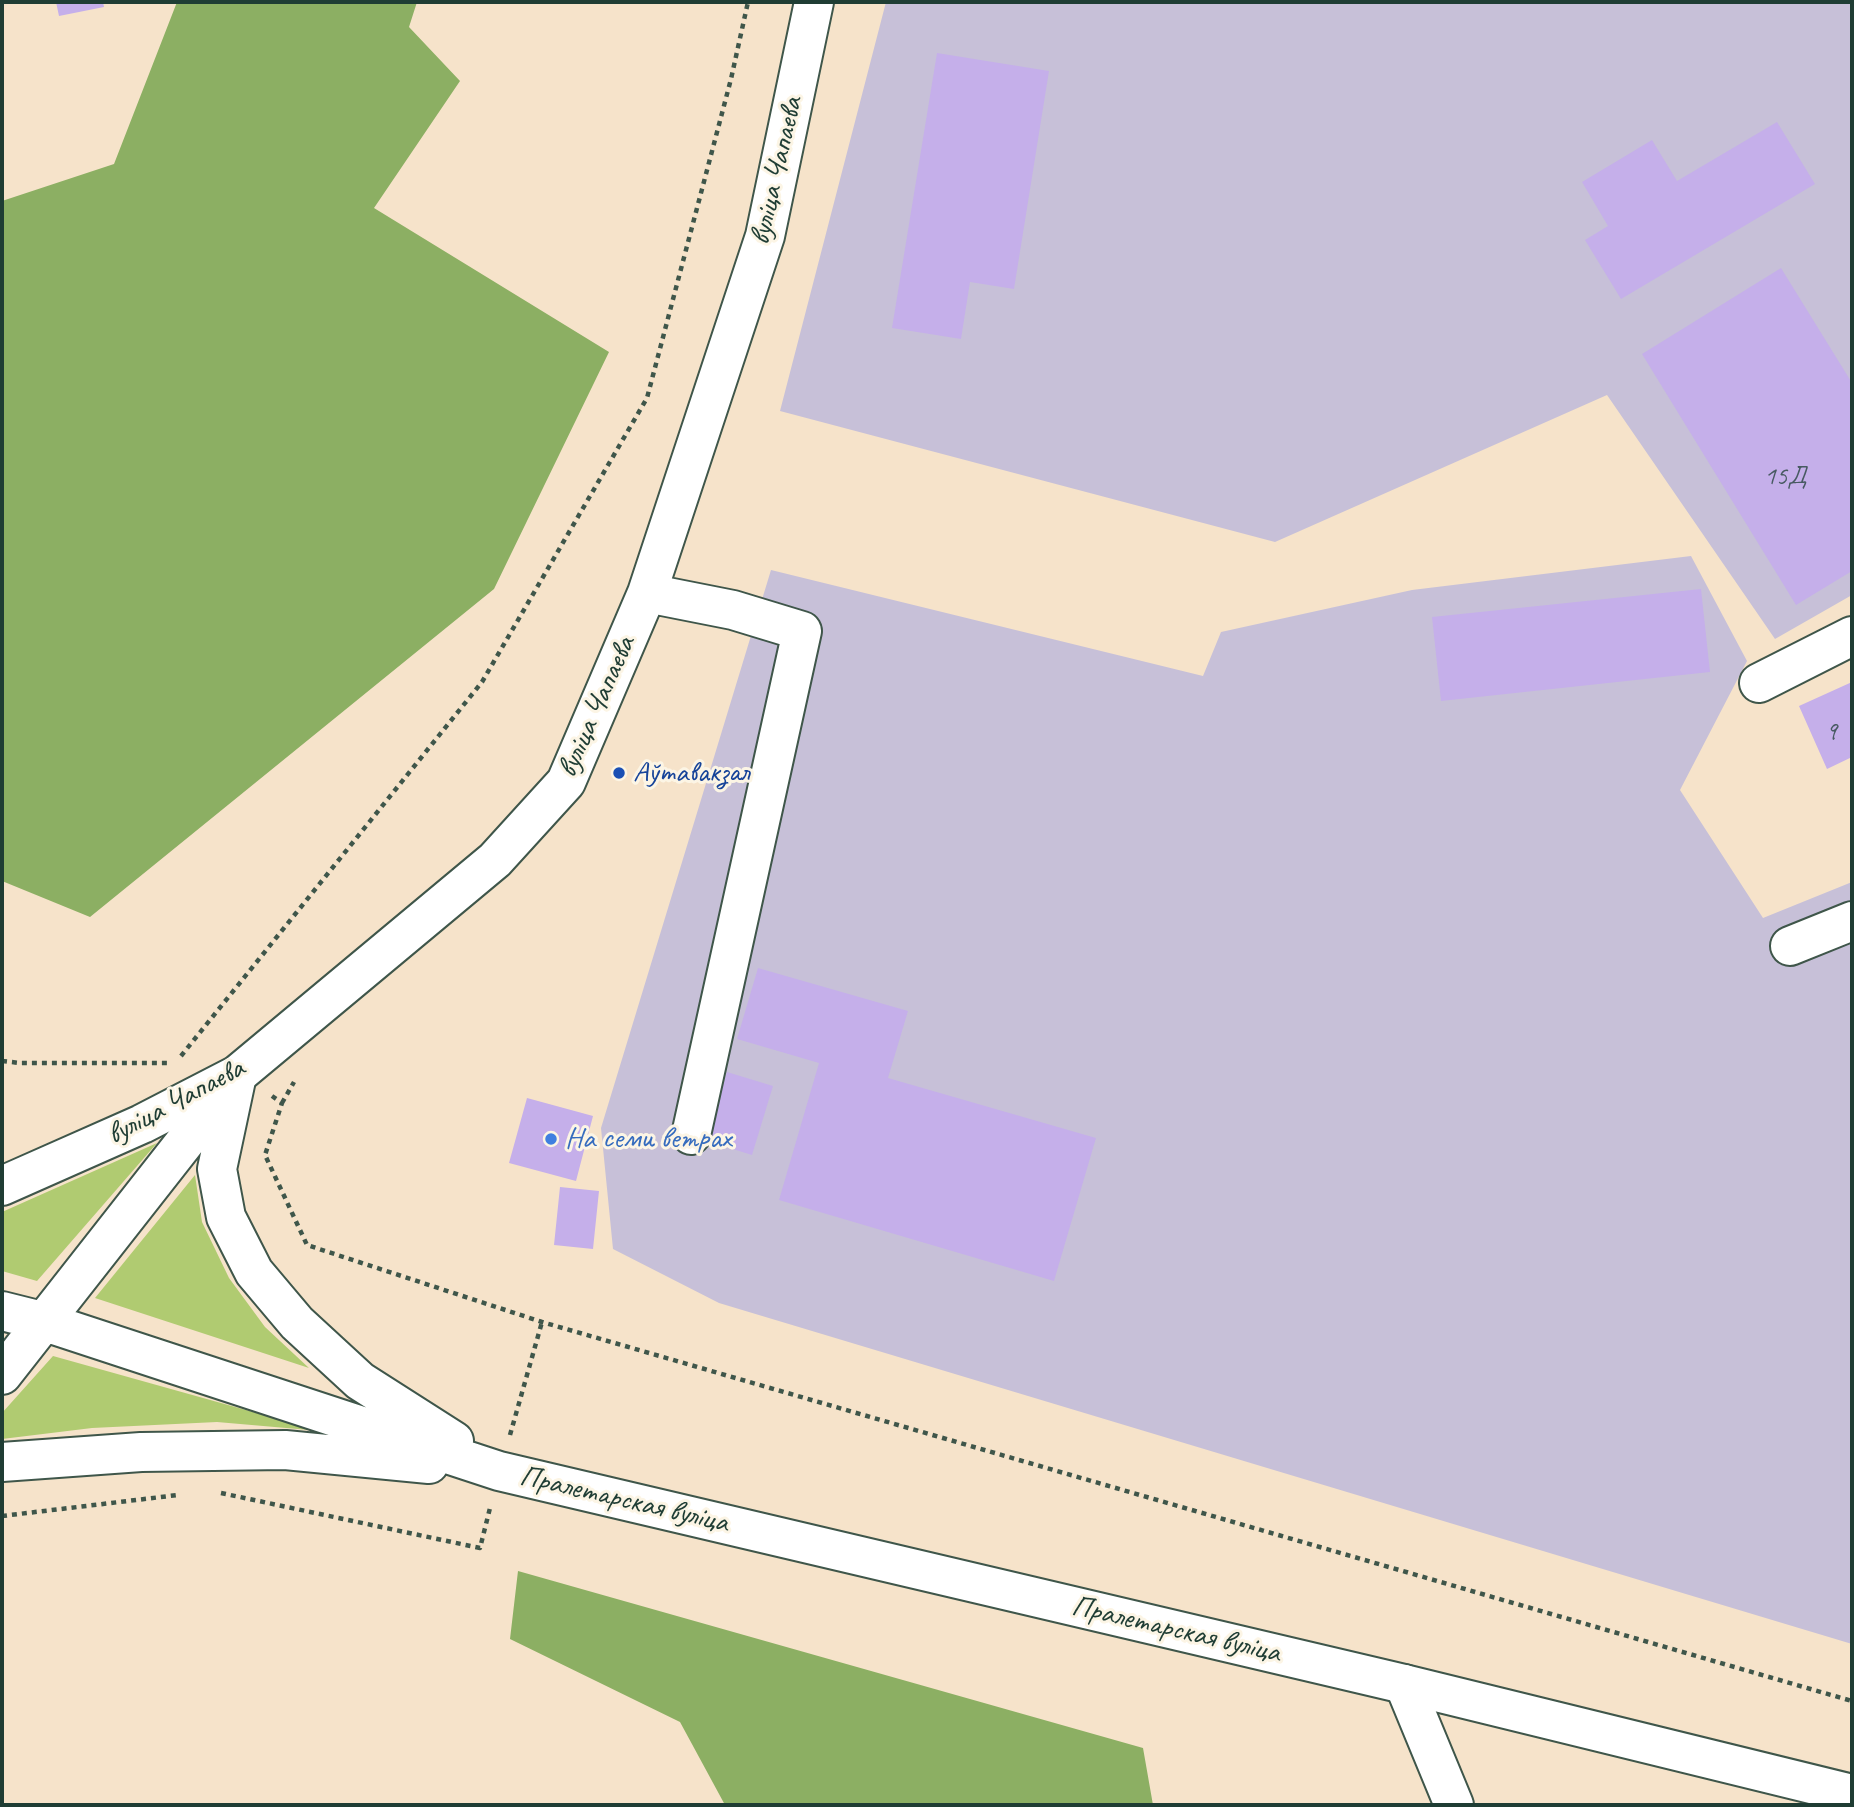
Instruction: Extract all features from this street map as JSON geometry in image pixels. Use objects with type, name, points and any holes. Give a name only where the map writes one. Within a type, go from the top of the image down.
[{"type":"main road","name":"вуліца Чапаева","points":[[2,1186],[142,1124],[237,1075],[495,860],[566,782],[647,593],[765,236],[814,2]]},
{"type":"main road","points":[[647,593],[733,610],[803,631],[691,1135]]},
{"type":"main road","points":[[1759,683],[1852,636]]},
{"type":"main road","points":[[1790,946],[1852,921]]},
{"type":"main road","points":[[2,1375],[237,1075]]},
{"type":"main road","points":[[237,1075],[217,1169],[226,1217],[254,1272],[297,1324],[360,1381],[499,1471]]},
{"type":"main road","name":"Пралетарская вуліца","points":[[2,1311],[42,1321],[499,1471],[1404,1684],[1852,1794]]},
{"type":"main road","name":"Пралетарская вуліца","points":[[2,1462],[141,1452],[285,1450],[499,1471]]},
{"type":"main road","points":[[1404,1684],[1454,1805]]},
{"type":"path","points":[[163,1069],[176,1063],[482,682],[647,398],[731,79],[748,2]]},
{"type":"path","points":[[2,1061],[176,1063],[207,1058],[282,1102],[265,1155],[307,1245],[542,1322],[1852,1701]]},
{"type":"shaded area","points":[[886,2],[1852,2],[1852,595],[1775,639],[1607,395],[1275,542],[780,411]]},
{"type":"shaded area","points":[[1691,556],[1747,661],[1680,790],[1763,918],[1852,882],[1852,1644],[719,1303],[613,1249],[601,1128],[771,570],[1203,676],[1221,632],[1412,590]]},
{"type":"green space","points":[[177,2],[417,2],[409,27],[460,81],[374,208],[609,352],[494,589],[90,917],[2,881],[2,201],[114,164]]},
{"type":"green space","points":[[157,1143],[37,1281],[2,1271],[2,1212]]},
{"type":"green space","points":[[195,1175],[202,1222],[229,1278],[265,1327],[309,1368],[95,1298]]},
{"type":"green space","points":[[53,1356],[321,1431],[217,1422],[92,1428],[2,1439],[2,1413]]},
{"type":"green space","points":[[518,1571],[1143,1748],[1153,1805],[725,1805],[680,1722],[510,1639]]},
{"type":"building","points":[[56,2],[103,2],[104,7],[59,16]]},
{"type":"building","points":[[937,53],[1049,71],[1014,289],[970,282],[961,339],[892,328]]},
{"type":"building","points":[[1777,122],[1815,184],[1621,299],[1585,240],[1608,226],[1582,182],[1652,140],[1677,181]]},
{"type":"building","points":[[1781,268],[1852,383],[1852,571],[1796,605],[1642,354]]},
{"type":"building","points":[[1701,589],[1710,672],[1441,701],[1432,617]]},
{"type":"building","points":[[1852,682],[1852,757],[1827,769],[1799,706]]},
{"type":"building","points":[[758,968],[908,1011],[888,1078],[1096,1138],[1054,1281],[779,1200],[819,1063],[737,1039]]},
{"type":"building","points":[[727,1072],[773,1086],[752,1155],[707,1141]]},
{"type":"building","name":"На семи ветрах","points":[[527,1098],[593,1116],[576,1181],[509,1163]]},
{"type":"building","points":[[560,1187],[599,1191],[593,1249],[554,1245]]},
{"type":"place","name":"Аўтавакзал","points":[[619,773]]},
{"type":"place","name":"На семи ветрах","points":[[551,1139]]}]
